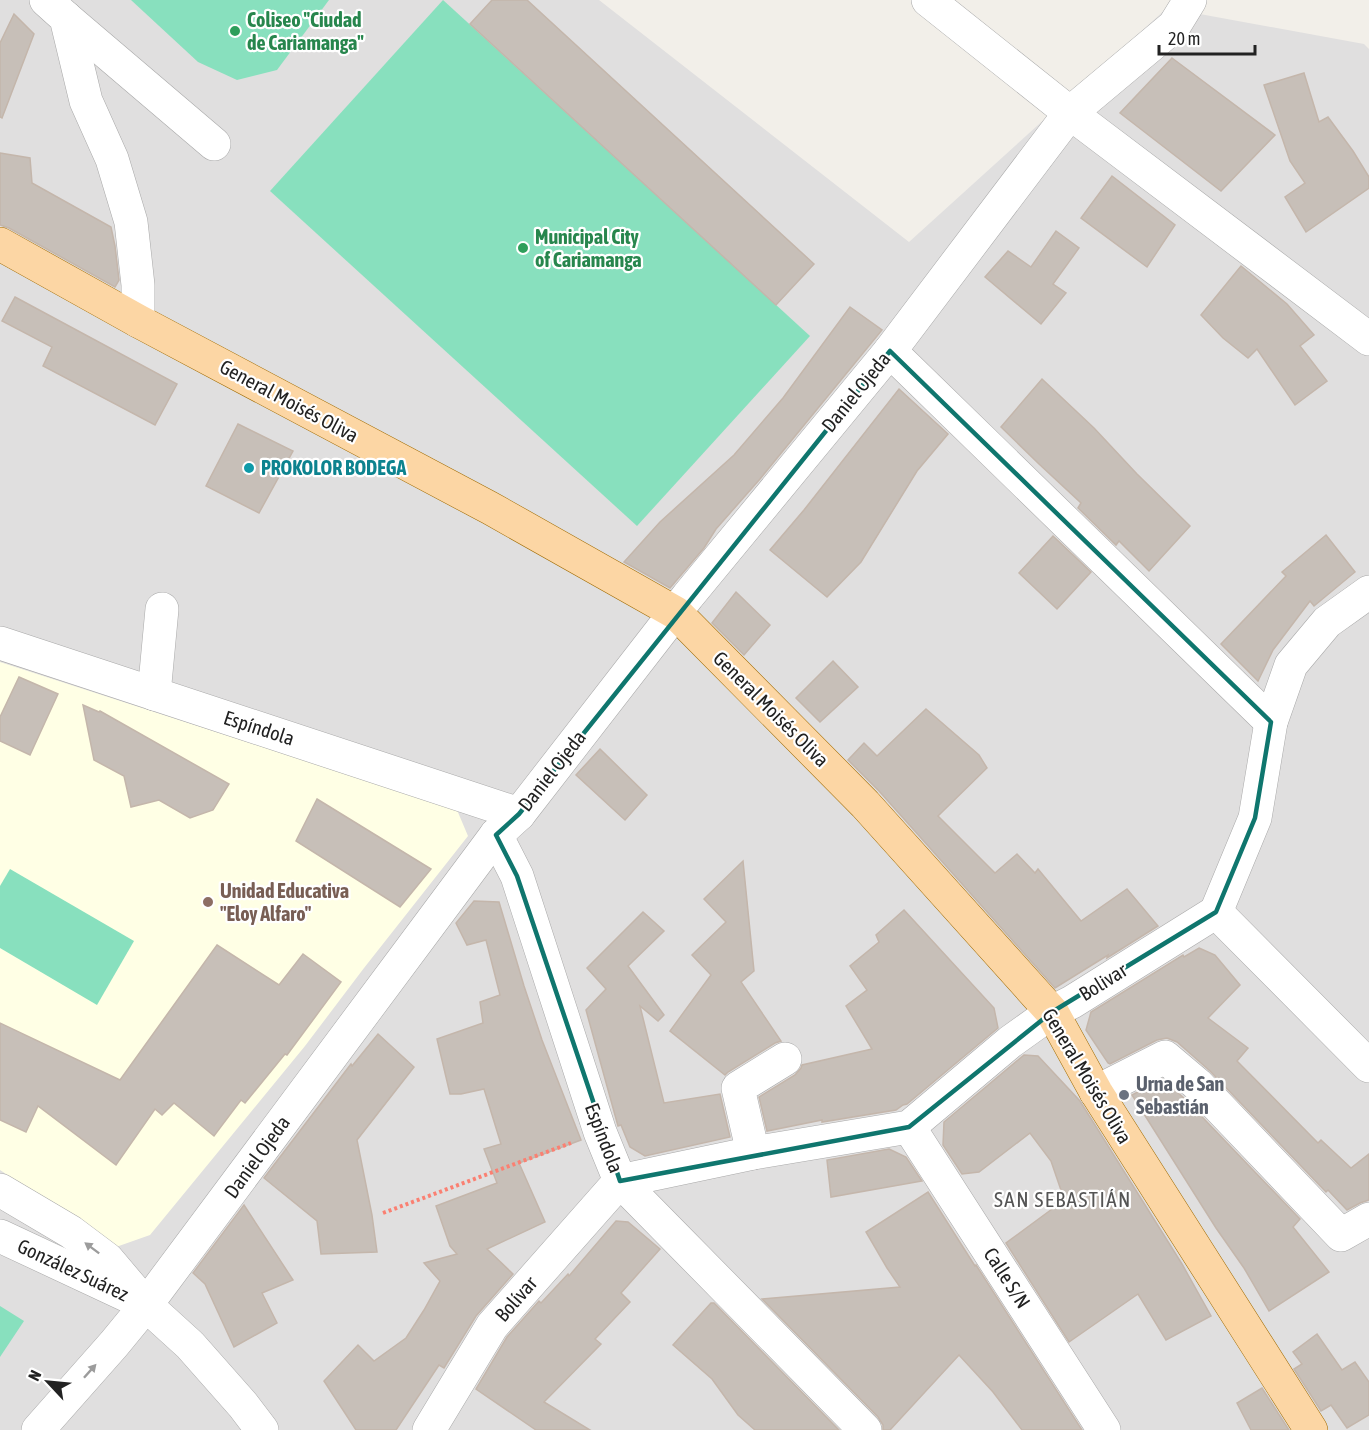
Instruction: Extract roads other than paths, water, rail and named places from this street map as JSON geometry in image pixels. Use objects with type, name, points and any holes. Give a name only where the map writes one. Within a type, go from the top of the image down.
[{"type":"main road","name":"General Moisés Oliva","points":[[0,244],[138,321],[490,508],[676,613],[865,804],[1052,1012],[1096,1092],[1311,1430]]},
{"type":"street","points":[[928,0],[1070,113],[1369,339]]},
{"type":"street","name":"Daniel Ojeda","points":[[38,1430],[146,1305],[507,824],[695,587],[890,351],[1070,113],[1174,26],[1190,0]]},
{"type":"street","points":[[56,9],[214,144]]},
{"type":"street","points":[[56,9],[86,101],[112,159],[131,222],[138,285],[138,321]]},
{"type":"street","points":[[890,351],[1271,722]]},
{"type":"street","points":[[1369,592],[1327,622],[1291,665],[1271,722],[1255,818],[1216,912],[1369,1065]]},
{"type":"street","points":[[154,694],[162,609]]},
{"type":"street","name":"Espíndola","points":[[0,643],[154,694],[507,824],[516,876],[600,1132],[620,1180],[865,1430]]},
{"type":"street","name":"Bolivar","points":[[909,1127],[1010,1042],[1052,1012],[1072,1002],[1216,912]]},
{"type":"street","points":[[1096,1092],[1165,1057],[1197,1084],[1341,1235],[1369,1219]]},
{"type":"street","points":[[753,1154],[738,1088],[785,1059]]},
{"type":"street","points":[[620,1180],[909,1127]]},
{"type":"street","name":"Calle S/N","points":[[909,1127],[1104,1430]]},
{"type":"street","name":"Bolívar","points":[[429,1430],[492,1326],[620,1180]]},
{"type":"street","name":"González Suárez","points":[[0,1190],[71,1232],[107,1259],[146,1305],[190,1345],[262,1430]]},
{"type":"street","name":"González Suárez","points":[[0,1236],[146,1305]]},
{"type":"place","name":"Coliseo \"Ciudad de Cariamanga\"","points":[[235,31]]},
{"type":"place","name":"Municipal City of Cariamanga","points":[[523,248]]},
{"type":"place","name":"PROKOLOR BODEGA","points":[[249,468]]},
{"type":"place","name":"Unidad Educativa \"Eloy Alfaro\"","points":[[208,902]]},
{"type":"place","name":"Urna de San Sebastián","points":[[1124,1095]]},
{"type":"district","name":"SAN SEBASTIÁN","points":[[1063,1200]]}]
